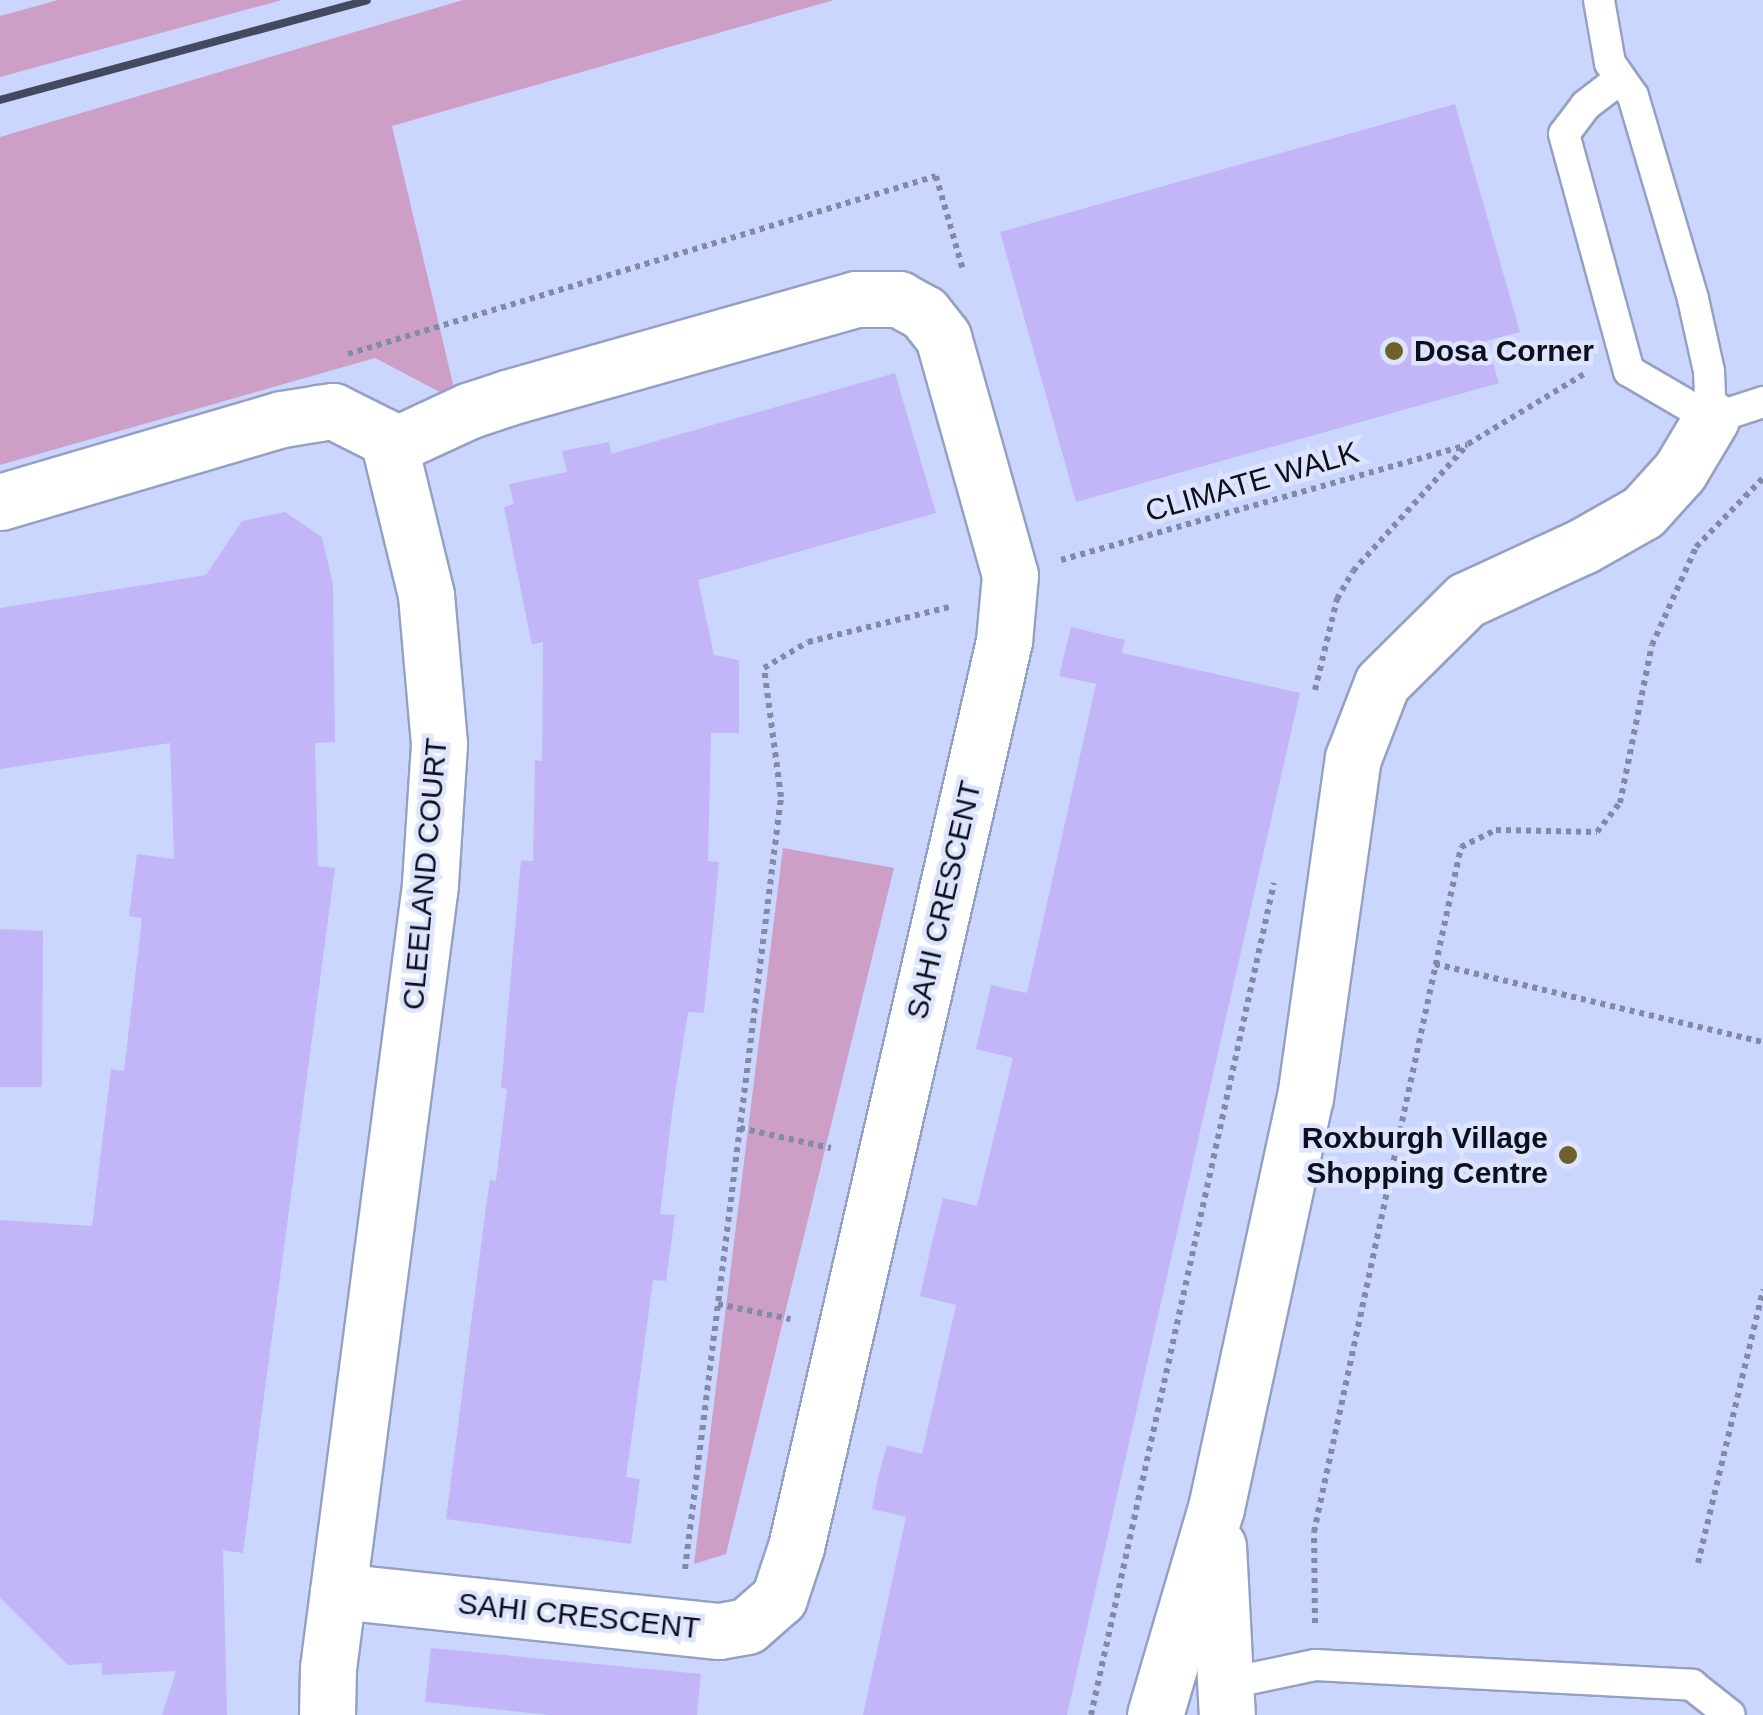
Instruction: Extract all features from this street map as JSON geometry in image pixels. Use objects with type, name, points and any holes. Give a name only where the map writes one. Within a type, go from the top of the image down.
[{"type":"street","name":"SAHI CRESCENT","points":[[338,1591],[719,1631],[747,1626],[780,1598],[796,1547],[1004,641],[1010,575],[943,337],[924,314],[899,299],[856,299],[507,398],[468,410],[390,448]]},
{"type":"street","points":[[0,502],[282,419],[318,413],[333,411],[383,436],[390,448]]},
{"type":"street","points":[[1154,1715],[1216,1508],[1305,1098],[1353,758],[1382,684],[1466,600],[1583,546],[1643,512],[1680,471],[1710,419]]},
{"type":"street","name":"CLEELAND COURT","points":[[327,1715],[338,1591],[430,885],[439,744],[426,595],[390,448]]},
{"type":"street","points":[[1216,1508],[1226,1700]]},
{"type":"lane","points":[[1599,0],[1610,64],[1633,96],[1654,162],[1709,371],[1710,419]]},
{"type":"lane","points":[[1620,79],[1586,104],[1564,134],[1629,371],[1710,419],[1763,402]]},
{"type":"lane","points":[[1226,1700],[1315,1664],[1692,1685],[1730,1715]]},
{"type":"path","name":"CLIMATE WALK","points":[[1049,564],[1468,444]]},
{"type":"path","points":[[1315,1664],[1314,1532],[1461,847],[1496,830],[1597,832],[1620,803],[1652,645],[1696,547],[1763,478]]},
{"type":"path","points":[[685,1570],[780,797],[764,668],[808,642],[962,603]]},
{"type":"path","points":[[1436,964],[1763,1042]]},
{"type":"path","points":[[740,1128],[837,1150]]},
{"type":"path","points":[[1698,1563],[1763,1290]]},
{"type":"path","points":[[718,1304],[800,1320]]},
{"type":"shaded area","points":[[58,0],[282,0],[0,77],[0,16]]},
{"type":"shaded area","points":[[463,0],[834,0],[392,126],[457,401],[375,358],[0,465],[0,137]]},
{"type":"shaded area","points":[[783,848],[894,868],[726,1554],[694,1564]]},
{"type":"building","points":[[1455,104],[1520,332],[1486,341],[1499,383],[1076,502],[1000,232]]},
{"type":"building","points":[[895,373],[936,513],[698,580],[714,655],[739,660],[739,733],[711,733],[708,861],[719,862],[713,925],[704,1013],[688,1012],[673,1106],[660,1214],[675,1215],[666,1281],[653,1280],[626,1477],[640,1479],[631,1544],[446,1519],[486,1207],[490,1180],[496,1181],[507,1089],[501,1088],[521,860],[533,861],[535,760],[542,761],[543,642],[532,645],[504,507],[514,504],[509,484],[567,472],[562,451],[609,442],[611,454]]},
{"type":"building","points":[[285,512],[322,537],[333,584],[335,742],[315,743],[318,866],[335,868],[243,1553],[223,1550],[227,1715],[162,1715],[176,1671],[102,1675],[102,1663],[68,1665],[0,1598],[0,1220],[92,1226],[111,1069],[124,1071],[142,918],[129,916],[137,854],[174,859],[170,743],[0,769],[0,608],[206,575],[242,521]]},
{"type":"building","points":[[1071,627],[1125,640],[1122,653],[1300,693],[1067,1715],[863,1715],[906,1517],[872,1509],[878,1477],[887,1445],[922,1454],[956,1305],[920,1296],[931,1247],[943,1198],[977,1206],[1013,1058],[976,1049],[991,985],[1027,993],[1096,684],[1059,676]]},
{"type":"building","points":[[0,929],[43,931],[42,1087],[0,1087]]},
{"type":"building","points":[[431,1648],[701,1674],[697,1715],[550,1715],[425,1702]]},
{"type":"railway","points":[[0,100],[367,0]]},
{"type":"place","name":"Dosa Corner","points":[[1394,351]]},
{"type":"place","name":"Roxburgh Village Shopping Centre","points":[[1568,1155]]}]
